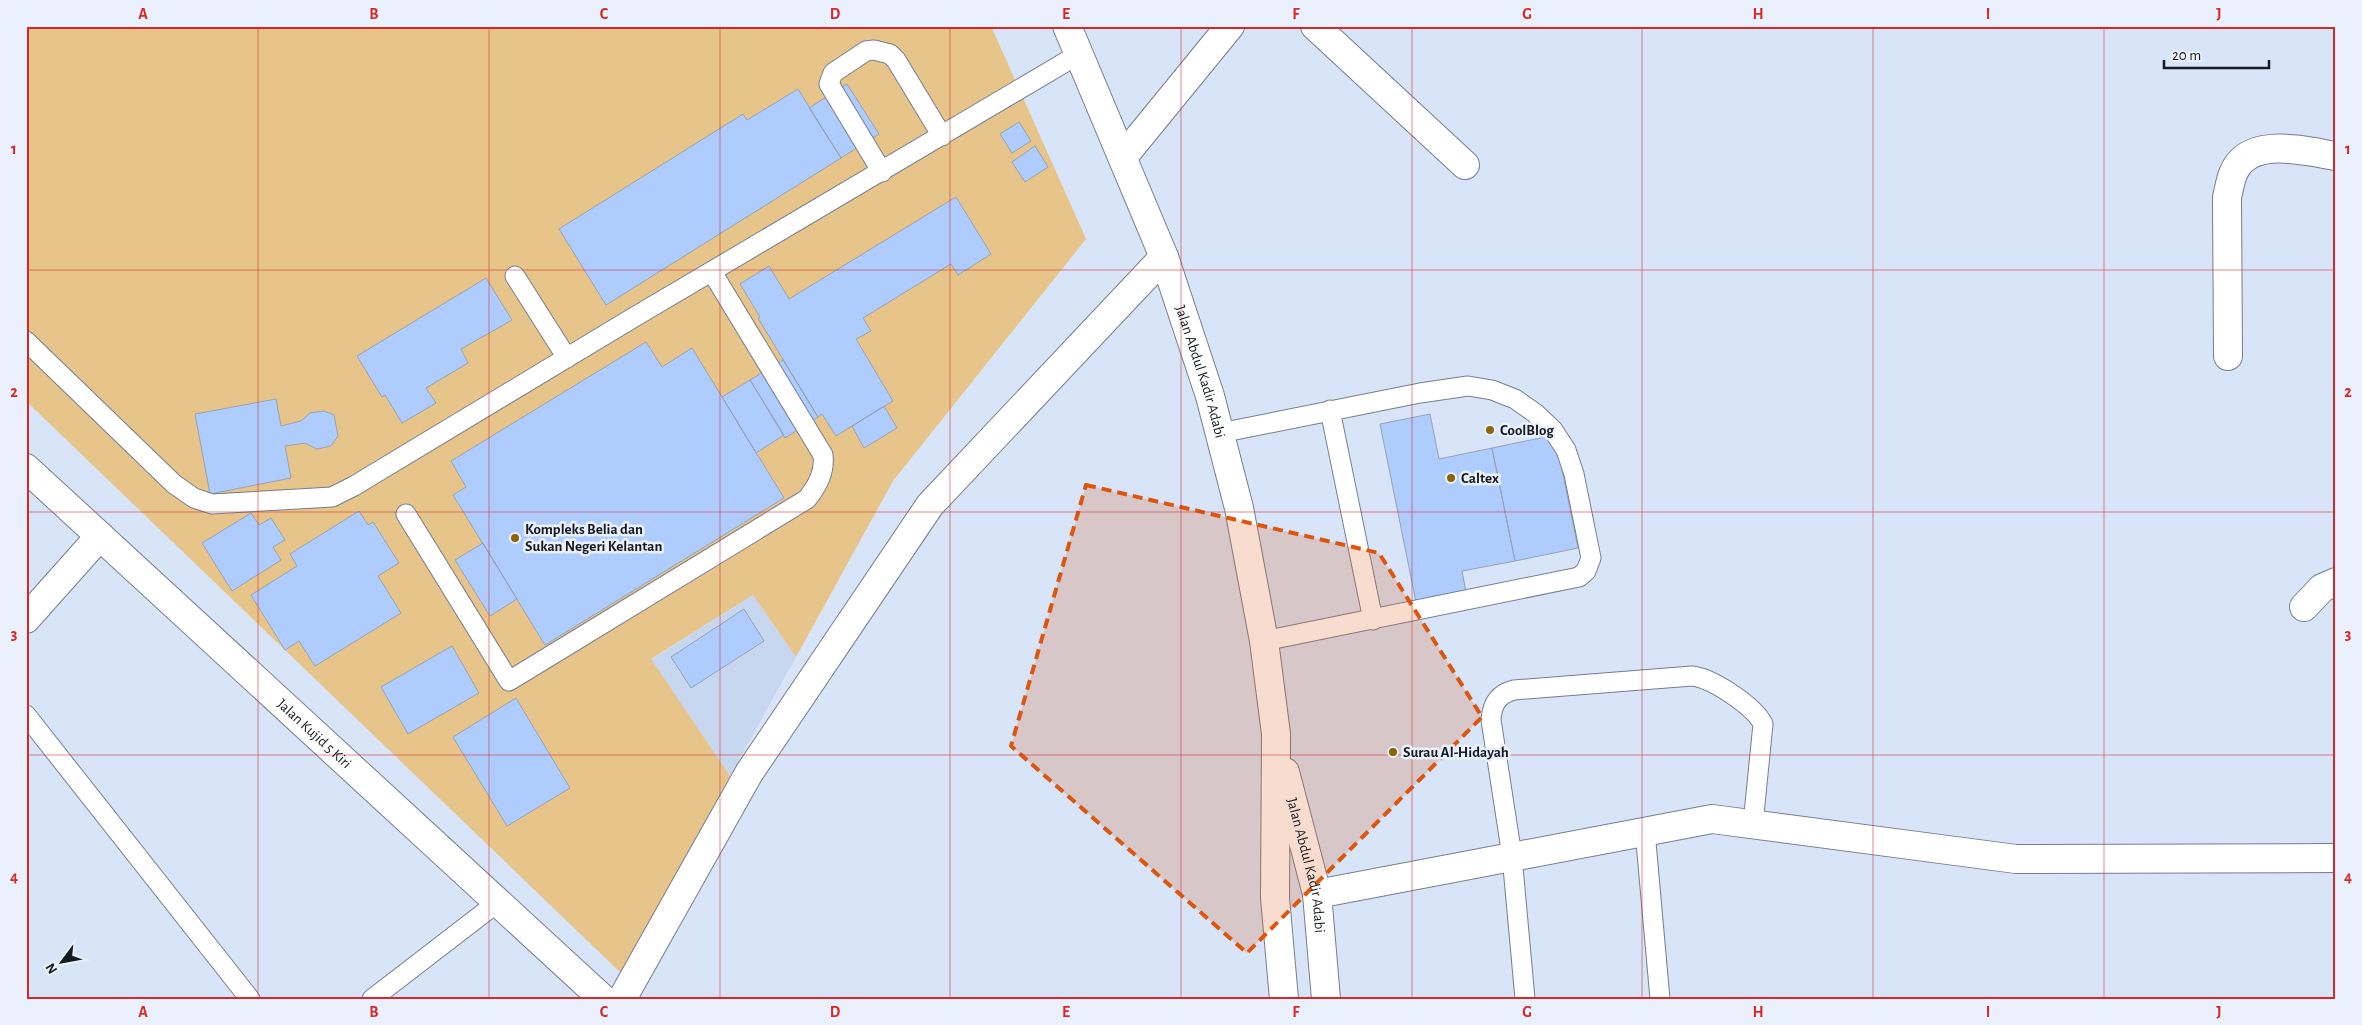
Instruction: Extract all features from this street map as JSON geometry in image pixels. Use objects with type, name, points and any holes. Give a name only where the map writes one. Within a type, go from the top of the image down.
[{"type":"street","name":"Jalan Abdul Kadir Adabi","points":[[1067,26],[1164,257],[1188,326],[1220,433],[1241,518],[1264,641],[1276,734],[1317,894],[1326,999]]},
{"type":"street","points":[[1123,157],[1230,26]]},
{"type":"street","points":[[1315,26],[1465,165]]},
{"type":"street","points":[[2228,356],[2227,197],[2233,173],[2246,156],[2266,149],[2303,151],[2336,156]]},
{"type":"street","points":[[622,999],[750,773],[930,505],[1164,257]]},
{"type":"street","name":"Jalan Kujid 5 Kiri","points":[[26,468],[603,999]]},
{"type":"street","points":[[26,619],[100,536]]},
{"type":"street","points":[[2304,607],[2322,588],[2336,582]]},
{"type":"street","name":"Jalan Abdul Kadir Adabi","points":[[1276,734],[1275,898],[1284,999]]},
{"type":"street","points":[[1317,894],[1712,819],[2016,859],[2336,858]]},
{"type":"lane","points":[[882,172],[829,84],[833,73],[866,51],[882,51],[896,60],[942,136]]},
{"type":"lane","points":[[26,341],[174,484],[194,498],[212,504],[332,497],[379,473],[567,358],[1079,54]]},
{"type":"lane","points":[[406,514],[509,681],[807,499],[820,480],[824,465],[823,455],[712,272]]},
{"type":"lane","points":[[515,276],[567,358]]},
{"type":"lane","points":[[1220,433],[1420,392],[1468,386],[1492,390],[1515,399],[1535,413],[1553,430],[1566,450],[1574,474],[1590,551],[1590,565],[1579,577],[1264,641]]},
{"type":"lane","points":[[1330,410],[1373,620]]},
{"type":"lane","points":[[1525,999],[1512,856],[1491,720],[1491,709],[1496,700],[1504,693],[1514,690],[1692,676],[1709,681],[1752,709],[1759,716],[1763,724],[1753,824]]},
{"type":"lane","points":[[26,715],[250,999]]},
{"type":"lane","points":[[1645,831],[1660,999]]},
{"type":"lane","points":[[372,999],[498,902]]},
{"type":"highlighted area","points":[[1086,485],[1379,553],[1482,717],[1247,953],[1011,746]]},
{"type":"shaded area","name":"Kompleks Belia dan Sukan Negeri Kelantan","points":[[26,26],[991,26],[1086,239],[893,481],[796,657],[753,595],[651,659],[730,776],[622,974],[26,401]]},
{"type":"shaded area","points":[[753,595],[796,657],[730,776],[651,660]]},
{"type":"building","points":[[847,84],[879,134],[841,158],[809,108]]},
{"type":"building","points":[[798,89],[841,158],[606,305],[559,229],[743,114],[747,120]]},
{"type":"building","points":[[1019,122],[1031,141],[1012,153],[1000,134]]},
{"type":"building","points":[[1035,146],[1048,167],[1025,182],[1012,162]]},
{"type":"building","points":[[956,197],[991,254],[958,275],[951,264],[863,318],[871,331],[856,339],[893,401],[836,436],[822,414],[818,417],[758,318],[760,317],[740,284],[769,266],[789,299]]},
{"type":"building","points":[[486,278],[512,320],[461,349],[468,363],[426,388],[436,403],[402,423],[385,395],[382,397],[357,356]]},
{"type":"building","points":[[646,342],[662,367],[692,348],[784,498],[545,645],[453,495],[466,487],[451,461]]},
{"type":"building","points":[[783,360],[818,417],[785,438],[750,380]]},
{"type":"building","points":[[750,380],[784,435],[756,453],[722,397]]},
{"type":"building","points":[[276,399],[281,426],[301,421],[310,413],[324,411],[334,415],[338,436],[331,446],[317,449],[305,443],[285,446],[291,478],[210,494],[195,414]]},
{"type":"building","points":[[884,406],[897,428],[864,448],[852,426]]},
{"type":"building","points":[[1430,414],[1439,459],[1492,448],[1515,561],[1462,571],[1466,592],[1416,602],[1380,424]]},
{"type":"building","points":[[1555,435],[1578,548],[1515,561],[1492,448]]},
{"type":"building","points":[[359,511],[368,525],[373,522],[399,563],[378,576],[401,613],[315,666],[299,641],[285,650],[251,595],[297,566],[290,554]]},
{"type":"building","points":[[251,513],[259,525],[271,518],[285,540],[273,547],[281,560],[232,591],[202,543]]},
{"type":"building","points":[[483,543],[517,599],[490,616],[455,560]]},
{"type":"building","points":[[744,609],[764,641],[691,688],[671,657]]},
{"type":"building","points":[[452,646],[479,693],[408,734],[381,687]]},
{"type":"building","points":[[516,698],[570,788],[507,826],[453,737]]},
{"type":"place","name":"CoolBlog","points":[[1490,430]]},
{"type":"place","name":"Caltex","points":[[1451,478]]},
{"type":"place","name":"Kompleks Belia dan Sukan Negeri Kelantan","points":[[515,538]]},
{"type":"place","name":"Surau Al-Hidayah","points":[[1393,752]]}]
